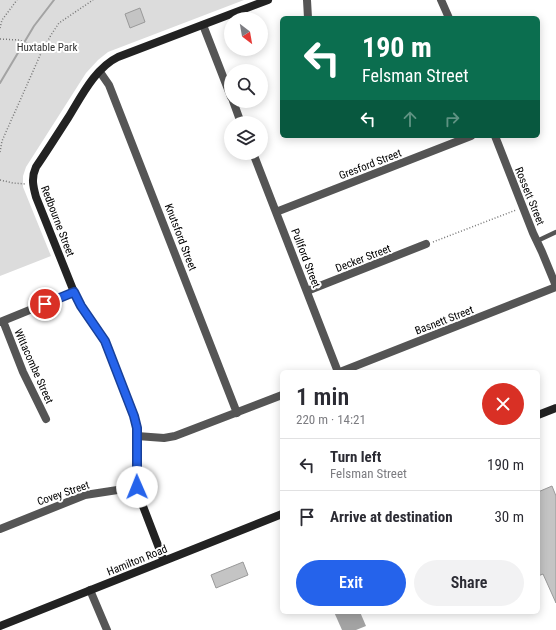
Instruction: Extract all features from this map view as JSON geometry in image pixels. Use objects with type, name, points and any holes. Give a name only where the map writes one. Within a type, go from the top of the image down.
[{"type":"street","name":"Redbourne Street","points":[[164,561],[137,487],[137,436],[134,416],[105,341],[81,306],[74,292],[36,197],[32,178],[36,168],[86,90],[110,62],[118,57],[268,0]]},
{"type":"street","points":[[307,0],[308,16]]},
{"type":"street","points":[[442,0],[448,16]]},
{"type":"street","points":[[203,25],[224,79]]},
{"type":"street","name":"Knutsford Street","points":[[100,72],[109,85],[237,413]]},
{"type":"street","name":"Gresford Street","points":[[276,212],[466,138]]},
{"type":"street","name":"Rossett Street","points":[[496,138],[556,287]]},
{"type":"street","name":"Pullford Street","points":[[256,160],[338,370]]},
{"type":"street","name":"Decker Street","points":[[307,291],[426,244]]},
{"type":"street","name":"Basnett Street","points":[[344,370],[556,287]]},
{"type":"street","points":[[1,321],[74,292]]},
{"type":"street","name":"Wittacombe Street","points":[[1,321],[23,372],[46,419]]},
{"type":"street","points":[[137,436],[164,438],[175,436],[280,396]]},
{"type":"street","points":[[540,413],[556,408]]},
{"type":"street","name":"Covey Street","points":[[0,529],[85,495],[137,487]]},
{"type":"street","name":"Hamilton Road","points":[[0,626],[280,515]]},
{"type":"street","points":[[90,590],[107,630]]},
{"type":"lane","points":[[537,241],[556,232]]},
{"type":"path","points":[[0,28],[2,20],[17,0]]},
{"type":"path","points":[[0,152],[2,141],[42,51],[59,23],[93,0]]},
{"type":"path","points":[[0,39],[19,40],[42,51]]},
{"type":"path","points":[[0,180],[25,184],[32,183]]},
{"type":"path","points":[[426,244],[523,207]]},
{"type":"green space","name":"Huxtable Park","points":[[0,0],[244,0],[108,52],[86,73],[26,167],[23,176],[23,187],[51,256],[0,276]]},
{"type":"shaded area","points":[[335,614],[361,614],[366,626],[356,630],[342,630]]},
{"type":"building","points":[[140,8],[145,22],[130,28],[125,14]]},
{"type":"building","points":[[552,486],[556,496],[556,603],[543,574],[540,575],[540,491]]},
{"type":"building","points":[[243,562],[248,575],[216,588],[211,575]]},
{"type":"waterway","points":[[0,83],[34,26],[54,0]]},
{"type":"route","points":[[45,304],[74,292],[81,306],[103,336],[132,408],[136,422],[137,487]]}]
